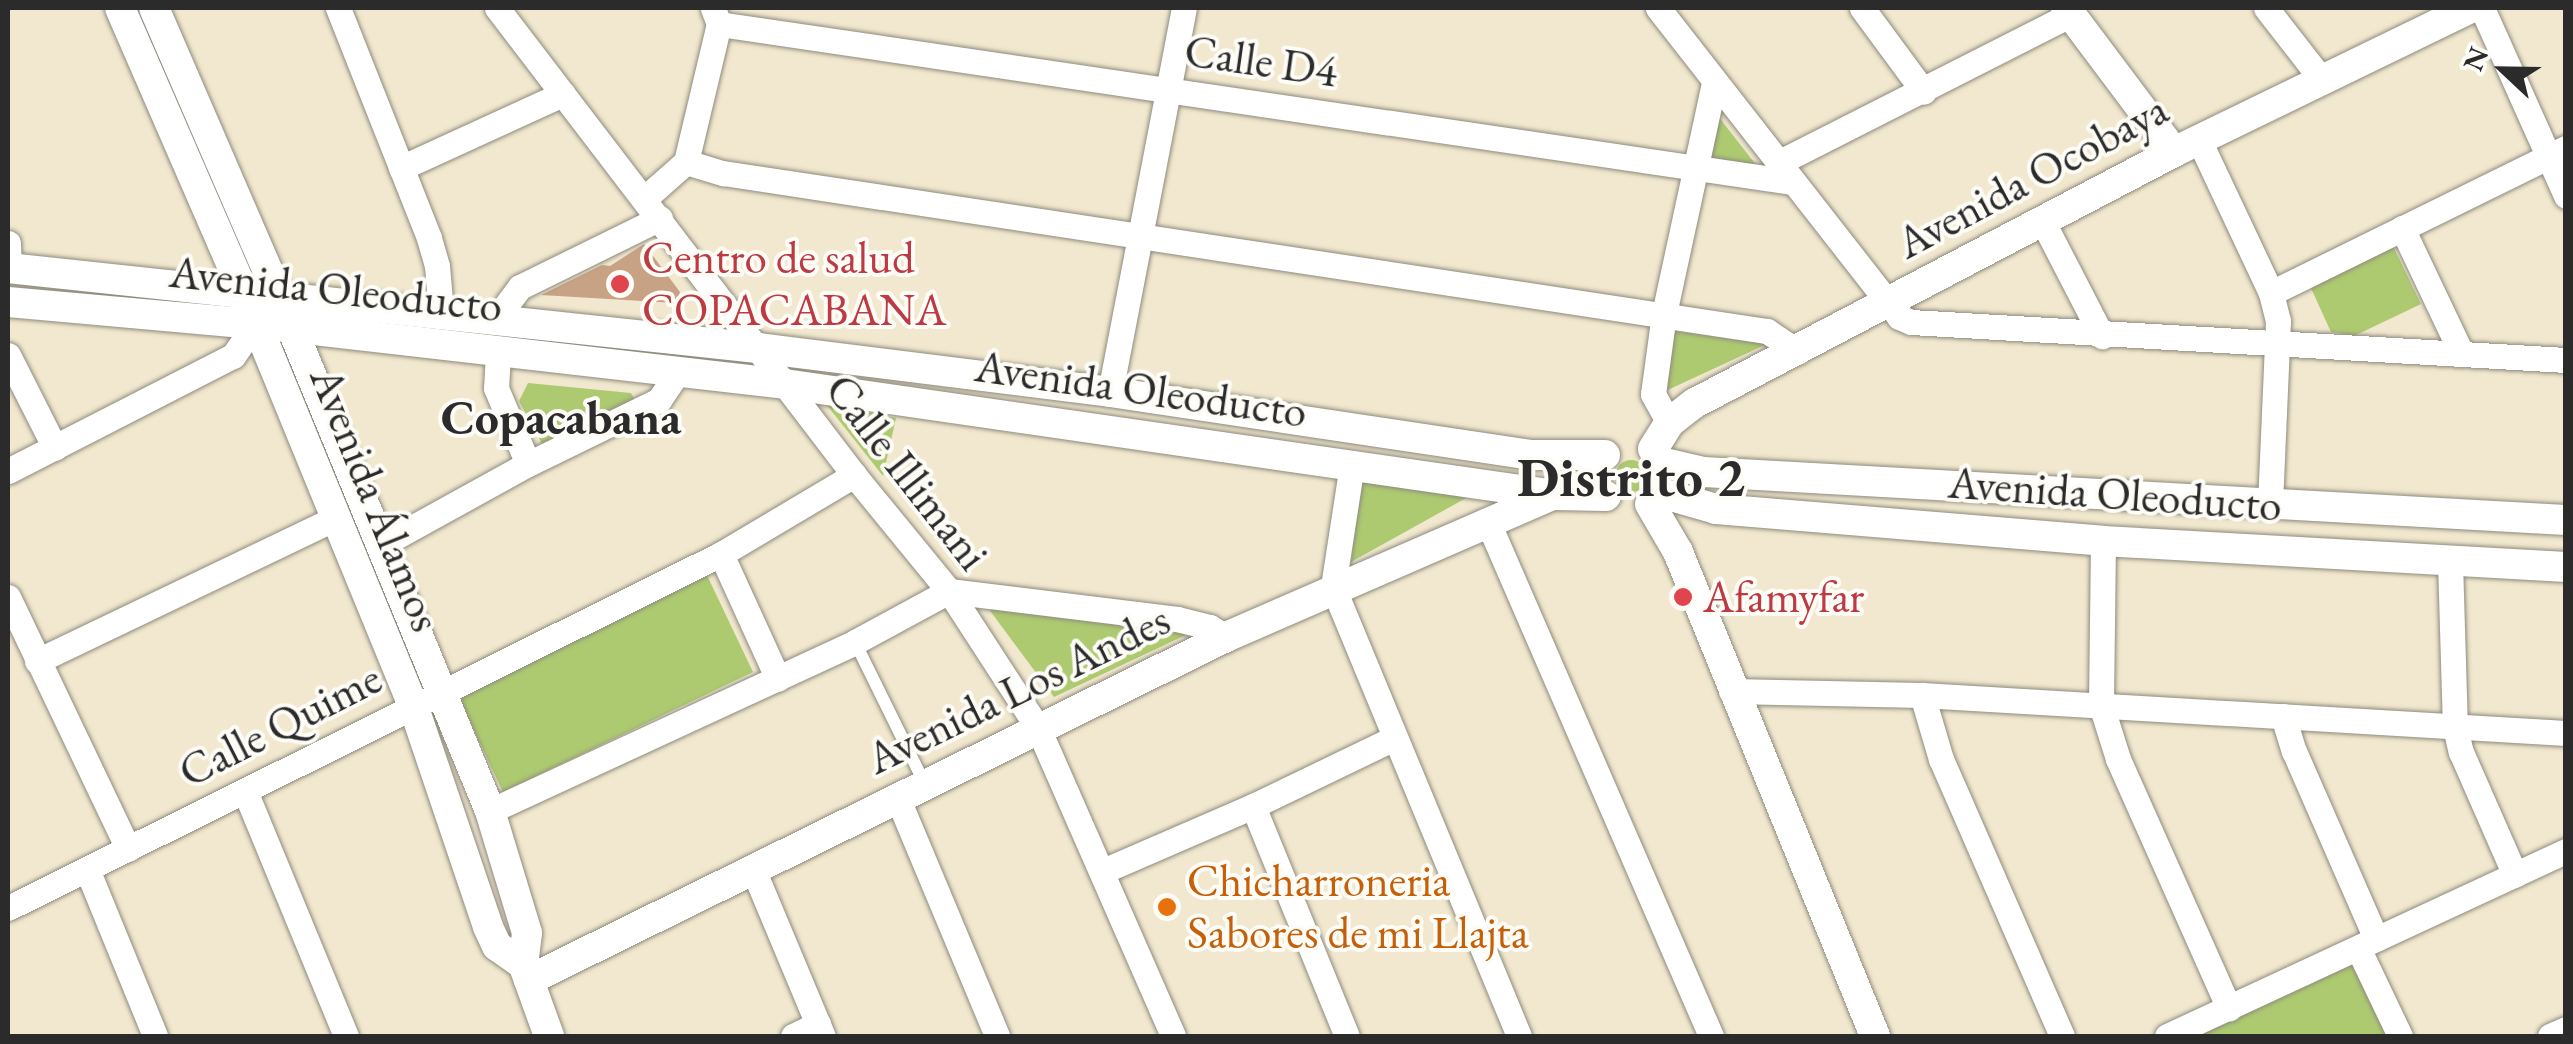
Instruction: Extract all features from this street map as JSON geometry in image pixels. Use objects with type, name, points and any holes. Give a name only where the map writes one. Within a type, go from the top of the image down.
[{"type":"street","name":"Avenida Álamos","points":[[120,8],[243,291],[334,519],[490,811],[527,933],[526,972],[548,1036]]},
{"type":"street","name":"Avenida Álamos","points":[[154,8],[278,294],[288,327],[380,546],[427,698],[488,927],[497,946],[526,972]]},
{"type":"street","points":[[338,8],[438,266],[441,312]]},
{"type":"street","name":"Calle Illimani","points":[[497,8],[854,475],[949,591],[1038,728],[1173,1036]]},
{"type":"street","points":[[1110,392],[1184,8]]},
{"type":"street","points":[[1658,8],[1899,317],[1912,322],[2102,336],[2278,341],[2566,360]]},
{"type":"street","points":[[1862,8],[1924,92]]},
{"type":"street","points":[[2266,8],[2322,80]]},
{"type":"street","name":"Avenida Ocobaya","points":[[1659,466],[1695,403],[2187,146],[2470,8]]},
{"type":"street","points":[[2482,8],[2557,152],[2566,196]]},
{"type":"street","points":[[1785,172],[2069,11],[2187,146],[2271,293],[2278,341],[2270,504]]},
{"type":"street","points":[[502,319],[504,308],[520,287],[652,208],[686,162],[716,16]]},
{"type":"street","name":"Calle D4","points":[[716,16],[1168,90],[1696,168],[1785,172]]},
{"type":"street","points":[[1714,83],[1664,314],[1653,394],[1659,466],[1678,552],[1731,691],[1875,1036]]},
{"type":"street","points":[[401,168],[563,94]]},
{"type":"street","points":[[2271,293],[2557,152]]},
{"type":"street","points":[[686,162],[723,173],[1767,331],[1798,352]]},
{"type":"street","points":[[2042,220],[2102,336]]},
{"type":"street","points":[[2402,228],[2461,352]]},
{"type":"street","name":"Avenida Oleoducto","points":[[8,260],[1110,392],[1531,455],[1605,456],[1633,442],[1716,508],[2103,541],[2566,567]]},
{"type":"street","name":"Avenida Oleoducto","points":[[8,302],[288,327],[784,384],[1554,495],[1606,496],[1626,508],[1659,466]]},
{"type":"street","points":[[8,470],[234,356],[255,324]]},
{"type":"street","points":[[498,352],[496,388],[528,464]]},
{"type":"street","points":[[8,355],[55,448]]},
{"type":"street","points":[[380,546],[528,464],[659,400],[678,372]]},
{"type":"street","points":[[1605,456],[1600,469],[1606,496]]},
{"type":"street","points":[[1352,464],[1332,587],[1392,739],[1519,1036]]},
{"type":"street","name":"Avenida Oleoducto","points":[[1659,466],[1704,472],[2566,520]]},
{"type":"street","name":"Calle Quime","points":[[8,908],[721,554],[854,475]]},
{"type":"street","name":"Avenida Los Andes","points":[[526,972],[927,788],[1038,728],[1332,587],[1554,495]]},
{"type":"street","points":[[37,662],[334,519]]},
{"type":"street","points":[[1487,520],[1711,1036]]},
{"type":"street","points":[[2103,541],[2101,706],[2118,759],[2229,1008]]},
{"type":"street","points":[[721,554],[778,679]]},
{"type":"street","points":[[2450,561],[2455,727],[2461,752],[2514,875]]},
{"type":"street","points":[[490,811],[856,642],[949,591],[1176,619],[1210,627],[1226,637]]},
{"type":"street","points":[[8,598],[128,849]]},
{"type":"street","points":[[1731,691],[1922,695],[2566,733]]},
{"type":"street","points":[[1922,695],[1934,743],[2062,1036]]},
{"type":"street","points":[[2283,716],[2400,1036]]},
{"type":"street","points":[[1103,871],[1253,806],[1392,739]]},
{"type":"street","points":[[245,791],[346,1036]]},
{"type":"street","points":[[898,799],[997,1036]]},
{"type":"street","points":[[1253,806],[1347,1036]]},
{"type":"street","points":[[2169,1036],[2566,851]]},
{"type":"street","points":[[87,869],[153,1036]]},
{"type":"street","points":[[753,870],[820,1030],[793,1036]]},
{"type":"street","points":[[2550,1036],[2566,1029]]},
{"type":"lane","points":[[856,642],[927,788]]},
{"type":"green space","points":[[1714,111],[1757,166],[1707,157]]},
{"type":"green space","points":[[2393,246],[2421,304],[2354,336],[2331,332],[2310,286]]},
{"type":"green space","points":[[1675,331],[1767,344],[1659,394]]},
{"type":"green space","points":[[528,383],[631,393],[635,400],[546,451],[519,401]]},
{"type":"green space","points":[[826,404],[896,418],[883,476]]},
{"type":"green space","points":[[1631,460],[1642,465],[1647,476],[1642,487],[1631,492],[1620,487],[1615,476],[1620,465]]},
{"type":"green space","points":[[1361,478],[1468,497],[1351,562]]},
{"type":"green space","points":[[705,571],[753,672],[503,792],[458,697]]},
{"type":"green space","points":[[988,608],[1188,634],[1054,697]]},
{"type":"green space","points":[[2353,954],[2390,1036],[2183,1036]]},
{"type":"building","points":[[644,244],[680,292],[676,303],[541,295],[602,265],[610,266]]},
{"type":"place","name":"Centro de salud COPACABANA","points":[[620,284]]},
{"type":"place","name":"Afamyfar","points":[[1683,597]]},
{"type":"place","name":"Chicharroneria Sabores de mi Llajta","points":[[1167,907]]},
{"type":"district","name":"Copacabana","points":[[561,418]]},
{"type":"district","name":"Distrito 2","points":[[1631,477]]}]
